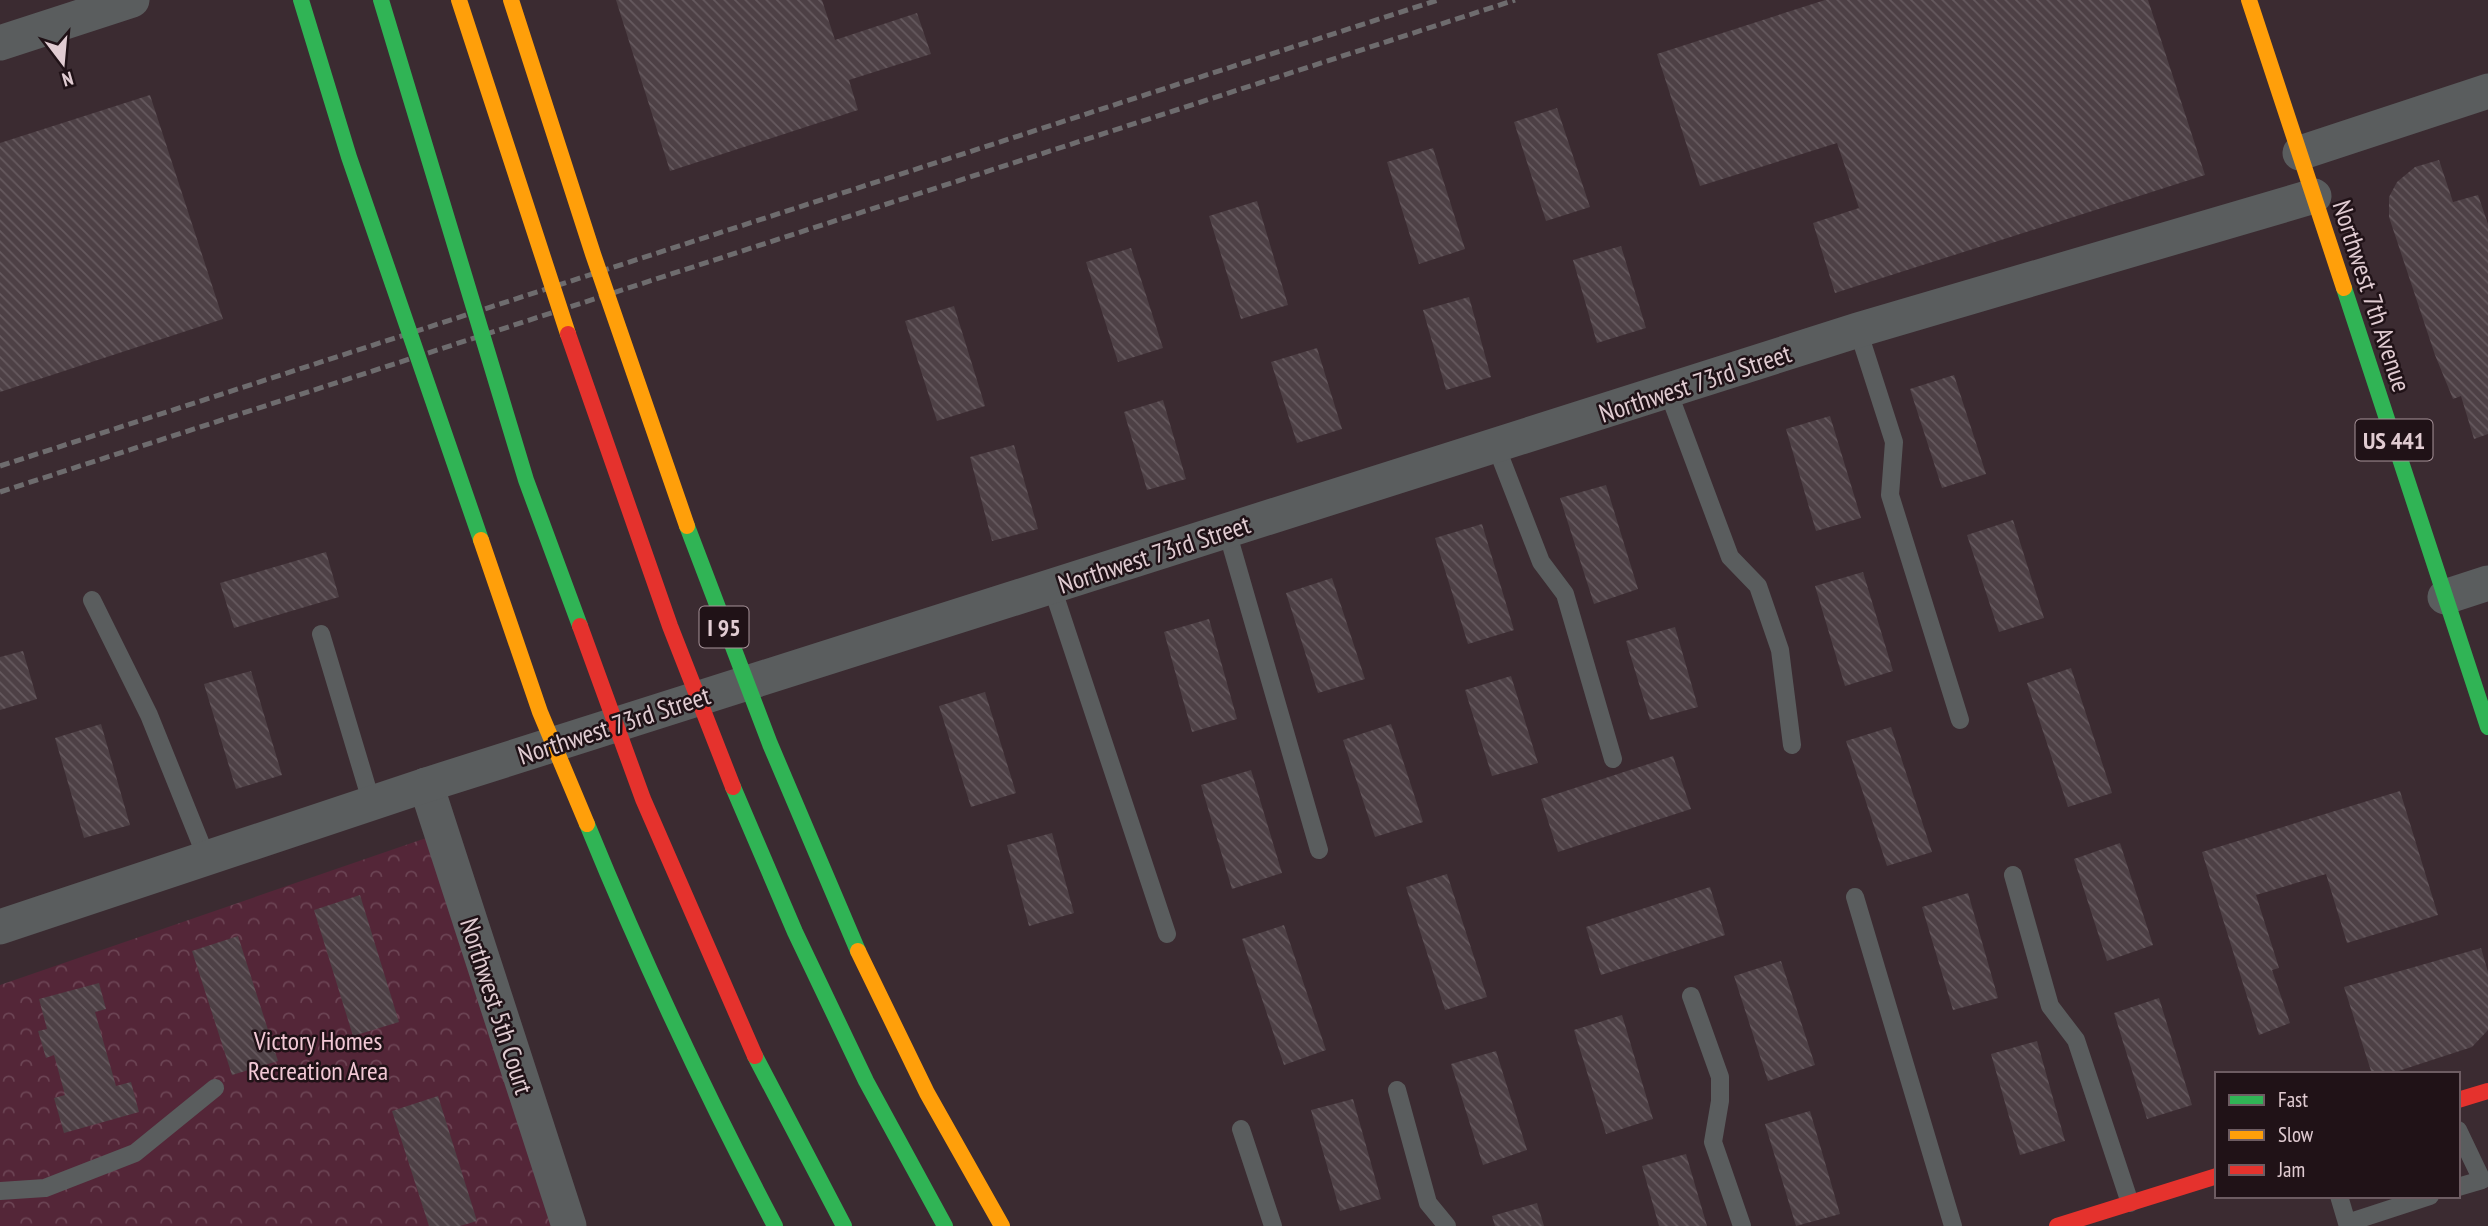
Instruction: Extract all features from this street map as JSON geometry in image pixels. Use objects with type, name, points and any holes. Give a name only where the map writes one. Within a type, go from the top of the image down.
[{"type":"main road","points":[[301,0],[358,183],[540,712],[627,922],[715,1111],[775,1226]]},
{"type":"main road","points":[[381,0],[526,480],[643,799],[761,1070],[845,1226]]},
{"type":"main road","points":[[459,0],[607,448],[673,631],[752,829],[821,989],[945,1226]]},
{"type":"main road","name":"I 95","points":[[512,0],[634,381],[794,808],[877,993],[1002,1226]]},
{"type":"main road","name":"Northwest 7th Avenue","points":[[2249,0],[2488,727]]},
{"type":"main road","points":[[2460,1099],[2488,1091]]},
{"type":"main road","points":[[2057,1226],[2215,1177]]},
{"type":"street","points":[[0,43],[132,0]]},
{"type":"street","points":[[2300,153],[2488,91]]},
{"type":"street","name":"Northwest 73rd Street","points":[[0,928],[426,785],[1858,330],[2314,196]]},
{"type":"street","points":[[2445,597],[2488,583]]},
{"type":"street","name":"Northwest 5th Court","points":[[426,785],[569,1226]]},
{"type":"lane","points":[[1858,330],[1894,442],[1890,495],[1960,720]]},
{"type":"lane","points":[[1668,391],[1730,557],[1758,586],[1763,599],[1780,650],[1792,745]]},
{"type":"lane","points":[[1496,446],[1541,562],[1565,594],[1613,759]]},
{"type":"lane","points":[[1227,531],[1319,850]]},
{"type":"lane","points":[[1052,587],[1167,934]]},
{"type":"lane","points":[[92,600],[149,715],[207,859]]},
{"type":"lane","points":[[321,634],[372,804]]},
{"type":"lane","points":[[2012,875],[2050,1006],[2076,1040],[2130,1203]]},
{"type":"lane","points":[[1855,897],[1953,1226]]},
{"type":"lane","points":[[1691,996],[1720,1077],[1720,1101],[1713,1142],[1742,1226]]},
{"type":"lane","points":[[0,1191],[46,1188],[135,1153],[215,1088]]},
{"type":"lane","points":[[1397,1090],[1427,1203],[1447,1226]]},
{"type":"lane","points":[[1241,1129],[1273,1226]]},
{"type":"lane","points":[[2460,1134],[2482,1180],[2460,1186]]},
{"type":"lane","points":[[2339,1198],[2345,1224],[2424,1198]]},
{"type":"green space","name":"Victory Homes Recreation Area","points":[[429,837],[554,1226],[0,1226],[0,985]]},
{"type":"building","points":[[616,0],[822,0],[835,40],[917,13],[931,54],[849,80],[858,110],[670,171]]},
{"type":"building","points":[[1825,0],[2148,0],[2205,175],[1835,293],[1813,223],[1859,208],[1837,143],[1700,186],[1657,54]]},
{"type":"building","points":[[150,95],[223,319],[0,392],[0,143]]},
{"type":"building","points":[[1557,108],[1590,207],[1546,221],[1514,122]]},
{"type":"building","points":[[1433,148],[1465,249],[1419,264],[1387,162]]},
{"type":"building","points":[[2439,160],[2453,202],[2478,195],[2488,224],[2488,434],[2474,439],[2461,396],[2453,399],[2435,355],[2389,217],[2389,197],[2397,182],[2415,167]]},
{"type":"building","points":[[1257,201],[1288,305],[1241,319],[1209,216]]},
{"type":"building","points":[[1621,246],[1646,328],[1597,343],[1573,260]]},
{"type":"building","points":[[1131,248],[1163,348],[1118,362],[1086,262]]},
{"type":"building","points":[[1469,297],[1491,377],[1446,390],[1423,310]]},
{"type":"building","points":[[954,306],[985,406],[937,421],[905,321]]},
{"type":"building","points":[[1317,348],[1342,429],[1297,443],[1271,362]]},
{"type":"building","points":[[1954,375],[1986,474],[1942,488],[1910,389]]},
{"type":"building","points":[[1163,400],[1186,479],[1147,490],[1124,412]]},
{"type":"building","points":[[1830,416],[1861,518],[1816,531],[1786,429]]},
{"type":"building","points":[[1014,445],[1038,529],[992,541],[970,457]]},
{"type":"building","points":[[1606,485],[1638,589],[1594,604],[1560,498]]},
{"type":"building","points":[[2013,520],[2044,618],[1999,632],[1967,535]]},
{"type":"building","points":[[1482,524],[1514,630],[1468,644],[1435,538]]},
{"type":"building","points":[[326,552],[339,597],[234,628],[220,583]]},
{"type":"building","points":[[1863,572],[1893,671],[1845,686],[1815,586]]},
{"type":"building","points":[[1332,578],[1365,679],[1318,693],[1286,593]]},
{"type":"building","points":[[1209,619],[1237,719],[1192,732],[1164,632]]},
{"type":"building","points":[[1675,627],[1698,707],[1650,720],[1626,641]]},
{"type":"building","points":[[23,651],[37,699],[0,710],[0,657]]},
{"type":"building","points":[[2071,668],[2112,793],[2068,807],[2027,683]]},
{"type":"building","points":[[251,671],[282,775],[236,789],[204,684]]},
{"type":"building","points":[[1511,676],[1538,763],[1492,776],[1465,690]]},
{"type":"building","points":[[985,692],[1016,793],[971,807],[939,706]]},
{"type":"building","points":[[101,724],[130,825],[84,838],[55,738]]},
{"type":"building","points":[[1391,724],[1423,822],[1375,837],[1343,740]]},
{"type":"building","points":[[1891,727],[1932,852],[1887,866],[1846,741]]},
{"type":"building","points":[[1673,756],[1691,809],[1558,852],[1541,799]]},
{"type":"building","points":[[1251,770],[1282,873],[1232,889],[1201,785]]},
{"type":"building","points":[[2400,791],[2438,915],[2347,943],[2326,874],[2256,895],[2279,968],[2272,970],[2290,1023],[2259,1035],[2202,852]]},
{"type":"building","points":[[1052,833],[1074,913],[1029,926],[1007,845]]},
{"type":"building","points":[[2120,843],[2153,945],[2107,961],[2074,859]]},
{"type":"building","points":[[1447,874],[1487,997],[1445,1010],[1406,887]]},
{"type":"building","points":[[1710,887],[1725,935],[1601,975],[1586,927]]},
{"type":"building","points":[[1968,893],[1998,998],[1953,1010],[1922,907]]},
{"type":"building","points":[[360,895],[399,1022],[353,1036],[314,910]]},
{"type":"building","points":[[1284,925],[1326,1050],[1284,1065],[1242,939]]},
{"type":"building","points":[[238,936],[278,1061],[232,1075],[192,951]]},
{"type":"building","points":[[2481,948],[2488,972],[2488,1030],[2472,1047],[2395,1072],[2371,1072],[2344,987]]},
{"type":"building","points":[[1781,961],[1815,1065],[1768,1081],[1734,976]]},
{"type":"building","points":[[99,983],[106,1009],[95,1012],[116,1086],[131,1082],[139,1112],[64,1133],[54,1098],[65,1095],[54,1055],[46,1058],[38,1031],[47,1029],[39,999]]},
{"type":"building","points":[[2159,998],[2192,1105],[2147,1119],[2114,1013]]},
{"type":"building","points":[[1622,1015],[1653,1119],[1606,1134],[1574,1030]]},
{"type":"building","points":[[2037,1041],[2065,1141],[2020,1155],[1991,1054]]},
{"type":"building","points":[[1496,1051],[1527,1150],[1483,1165],[1451,1064]]},
{"type":"building","points":[[438,1096],[477,1221],[460,1226],[429,1226],[392,1111]]},
{"type":"building","points":[[1353,1099],[1381,1199],[1340,1211],[1311,1110]]},
{"type":"building","points":[[1810,1111],[1840,1214],[1796,1226],[1765,1124]]},
{"type":"building","points":[[1686,1154],[1707,1226],[1659,1226],[1642,1166]]},
{"type":"building","points":[[1537,1203],[1544,1226],[1495,1226],[1492,1216]]},
{"type":"railway","points":[[0,466],[1438,0]]},
{"type":"railway","points":[[0,492],[1515,0]]},
{"type":"traffic: fast","points":[[301,0],[349,157],[481,540]]},
{"type":"traffic: fast","points":[[381,0],[526,480],[580,626]]},
{"type":"traffic: fast","points":[[2344,288],[2488,727]]},
{"type":"traffic: fast","points":[[687,526],[770,744],[858,951]]},
{"type":"traffic: fast","points":[[733,787],[795,932],[866,1081],[945,1226]]},
{"type":"traffic: fast","points":[[587,824],[676,1027],[775,1226]]},
{"type":"traffic: fast","points":[[755,1056],[844,1226]]},
{"type":"traffic: slow","points":[[459,0],[568,334]]},
{"type":"traffic: slow","points":[[511,0],[593,254],[687,526]]},
{"type":"traffic: slow","points":[[2249,0],[2344,288]]},
{"type":"traffic: slow","points":[[481,540],[540,712],[587,824]]},
{"type":"traffic: slow","points":[[858,951],[927,1093],[1002,1226]]},
{"type":"traffic: jam","points":[[568,334],[670,626],[733,787]]},
{"type":"traffic: jam","points":[[580,626],[643,799],[755,1056]]},
{"type":"traffic: jam","points":[[2460,1099],[2488,1091]]},
{"type":"traffic: jam","points":[[2057,1226],[2215,1177]]}]
